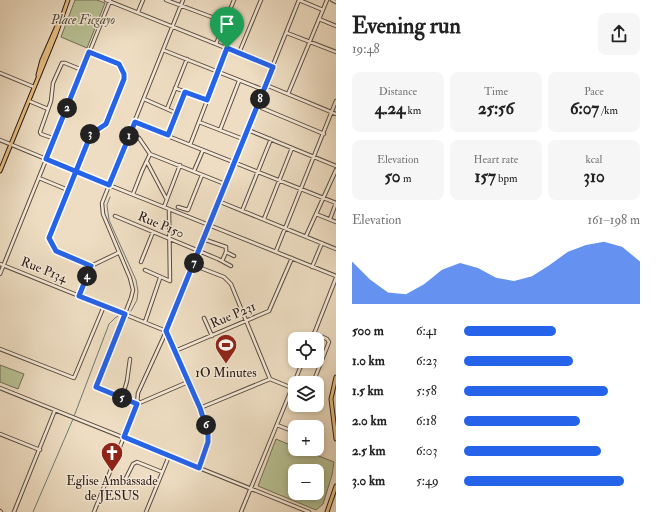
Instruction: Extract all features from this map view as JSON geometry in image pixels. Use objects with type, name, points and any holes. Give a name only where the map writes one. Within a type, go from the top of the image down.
[{"type":"main road","points":[[0,171],[68,0]]},
{"type":"main road","points":[[336,377],[331,399],[336,439]]},
{"type":"main road","points":[[328,512],[336,486]]},
{"type":"street","points":[[138,12],[143,0]]},
{"type":"street","points":[[166,0],[224,22]]},
{"type":"street","points":[[183,0],[102,203],[102,211],[118,253],[130,278],[132,290],[125,314],[96,387],[137,404],[188,382]]},
{"type":"street","points":[[216,44],[233,0]]},
{"type":"street","points":[[239,53],[261,0]]},
{"type":"street","points":[[95,512],[137,404],[138,393],[194,265],[218,201],[248,130],[299,0],[323,10]]},
{"type":"street","points":[[288,94],[326,0]]},
{"type":"street","points":[[332,0],[336,2]]},
{"type":"street","points":[[0,274],[55,139],[108,1],[273,67]]},
{"type":"street","points":[[319,19],[336,26]]},
{"type":"street","points":[[287,33],[336,52]]},
{"type":"street","points":[[190,145],[227,48]]},
{"type":"street","points":[[163,50],[264,90]]},
{"type":"street","points":[[89,52],[119,64],[124,74],[124,79],[106,124],[92,132],[49,238],[56,251],[91,266]]},
{"type":"street","points":[[167,109],[186,60]]},
{"type":"street","points":[[55,139],[41,134],[40,132],[52,97],[53,83],[62,63],[82,70]]},
{"type":"street","points":[[0,73],[34,87]]},
{"type":"street","points":[[220,130],[239,81]]},
{"type":"street","points":[[266,85],[336,114]]},
{"type":"street","points":[[176,88],[207,100]]},
{"type":"street","points":[[168,135],[185,92]]},
{"type":"street","points":[[144,100],[176,113]]},
{"type":"street","points":[[28,101],[48,109]]},
{"type":"street","points":[[276,251],[336,101]]},
{"type":"street","points":[[257,106],[324,134]]},
{"type":"street","points":[[135,122],[336,203],[330,219]]},
{"type":"street","points":[[199,122],[243,139]]},
{"type":"street","points":[[248,130],[271,138],[336,166]]},
{"type":"street","points":[[131,133],[139,138],[150,154],[225,184]]},
{"type":"street","points":[[242,210],[271,138]]},
{"type":"street","points":[[0,140],[276,251],[336,277],[314,332]]},
{"type":"street","points":[[264,219],[292,148]]},
{"type":"street","points":[[194,171],[203,150]]},
{"type":"street","points":[[133,194],[150,154]]},
{"type":"street","points":[[147,162],[167,198]]},
{"type":"street","points":[[164,206],[180,165]]},
{"type":"street","points":[[306,236],[336,170]]},
{"type":"street","points":[[178,207],[188,210],[202,175]]},
{"type":"street","points":[[39,178],[68,190]]},
{"type":"street","points":[[218,201],[336,249]]},
{"type":"street","points":[[145,270],[160,278],[170,281],[169,209]]},
{"type":"street","points":[[316,214],[336,222]]},
{"type":"street","name":"Rue P150","points":[[115,216],[231,266]]},
{"type":"street","points":[[141,262],[154,232]]},
{"type":"street","points":[[203,239],[226,247],[226,252],[222,261]]},
{"type":"street","points":[[312,267],[322,243]]},
{"type":"street","points":[[226,252],[234,256]]},
{"type":"street","points":[[79,296],[91,266],[118,253]]},
{"type":"street","name":"Rue P231","points":[[175,351],[246,322],[270,310],[292,258]]},
{"type":"street","name":"Rue P134","points":[[0,264],[166,331]]},
{"type":"street","points":[[194,265],[227,280],[231,284],[270,378],[288,386]]},
{"type":"street","points":[[144,322],[160,278]]},
{"type":"street","points":[[0,349],[74,378],[104,306]]},
{"type":"street","points":[[204,318],[212,336]]},
{"type":"street","points":[[166,331],[200,408],[208,433],[209,439],[199,468]]},
{"type":"street","points":[[324,338],[329,342],[324,355]]},
{"type":"street","points":[[122,398],[127,381],[130,359]]},
{"type":"street","points":[[200,408],[270,378]]},
{"type":"street","points":[[0,388],[309,512]]},
{"type":"street","points":[[241,512],[288,398]]},
{"type":"street","points":[[14,512],[55,410]]},
{"type":"street","points":[[277,425],[288,429]]},
{"type":"street","points":[[0,434],[40,450]]},
{"type":"street","points":[[146,512],[169,456]]},
{"type":"street","points":[[126,478],[133,464],[137,462],[162,472]]},
{"type":"green space","name":"Place Ficgayo","points":[[75,0],[97,0],[105,3],[87,48],[61,37]]},
{"type":"green space","points":[[0,365],[24,374],[18,389],[0,382]]},
{"type":"green space","points":[[276,439],[288,444],[288,456],[319,456],[334,462],[332,475],[323,504],[316,510],[292,500],[324,500],[324,464],[288,464],[288,498],[258,486]]},
{"type":"waterway","points":[[110,197],[107,205],[109,220],[136,280],[138,291],[137,300],[131,311]]},
{"type":"waterway","points":[[33,512],[73,419],[109,324],[118,316]]},
{"type":"place","name":"1O Minutes","points":[[226,364]]},
{"type":"place","name":"Eglise Ambassade de JESUS","points":[[112,472]]},
{"type":"route","points":[[227,48],[207,100],[185,92],[168,135],[135,122],[109,185],[75,171],[46,159],[89,52],[119,64],[124,74],[124,79],[106,124],[92,132],[75,171],[49,238],[56,251],[91,266],[79,296],[125,314],[96,387],[137,404],[124,437],[199,468],[209,439],[208,433],[200,408],[166,331],[273,67],[227,48]]}]
